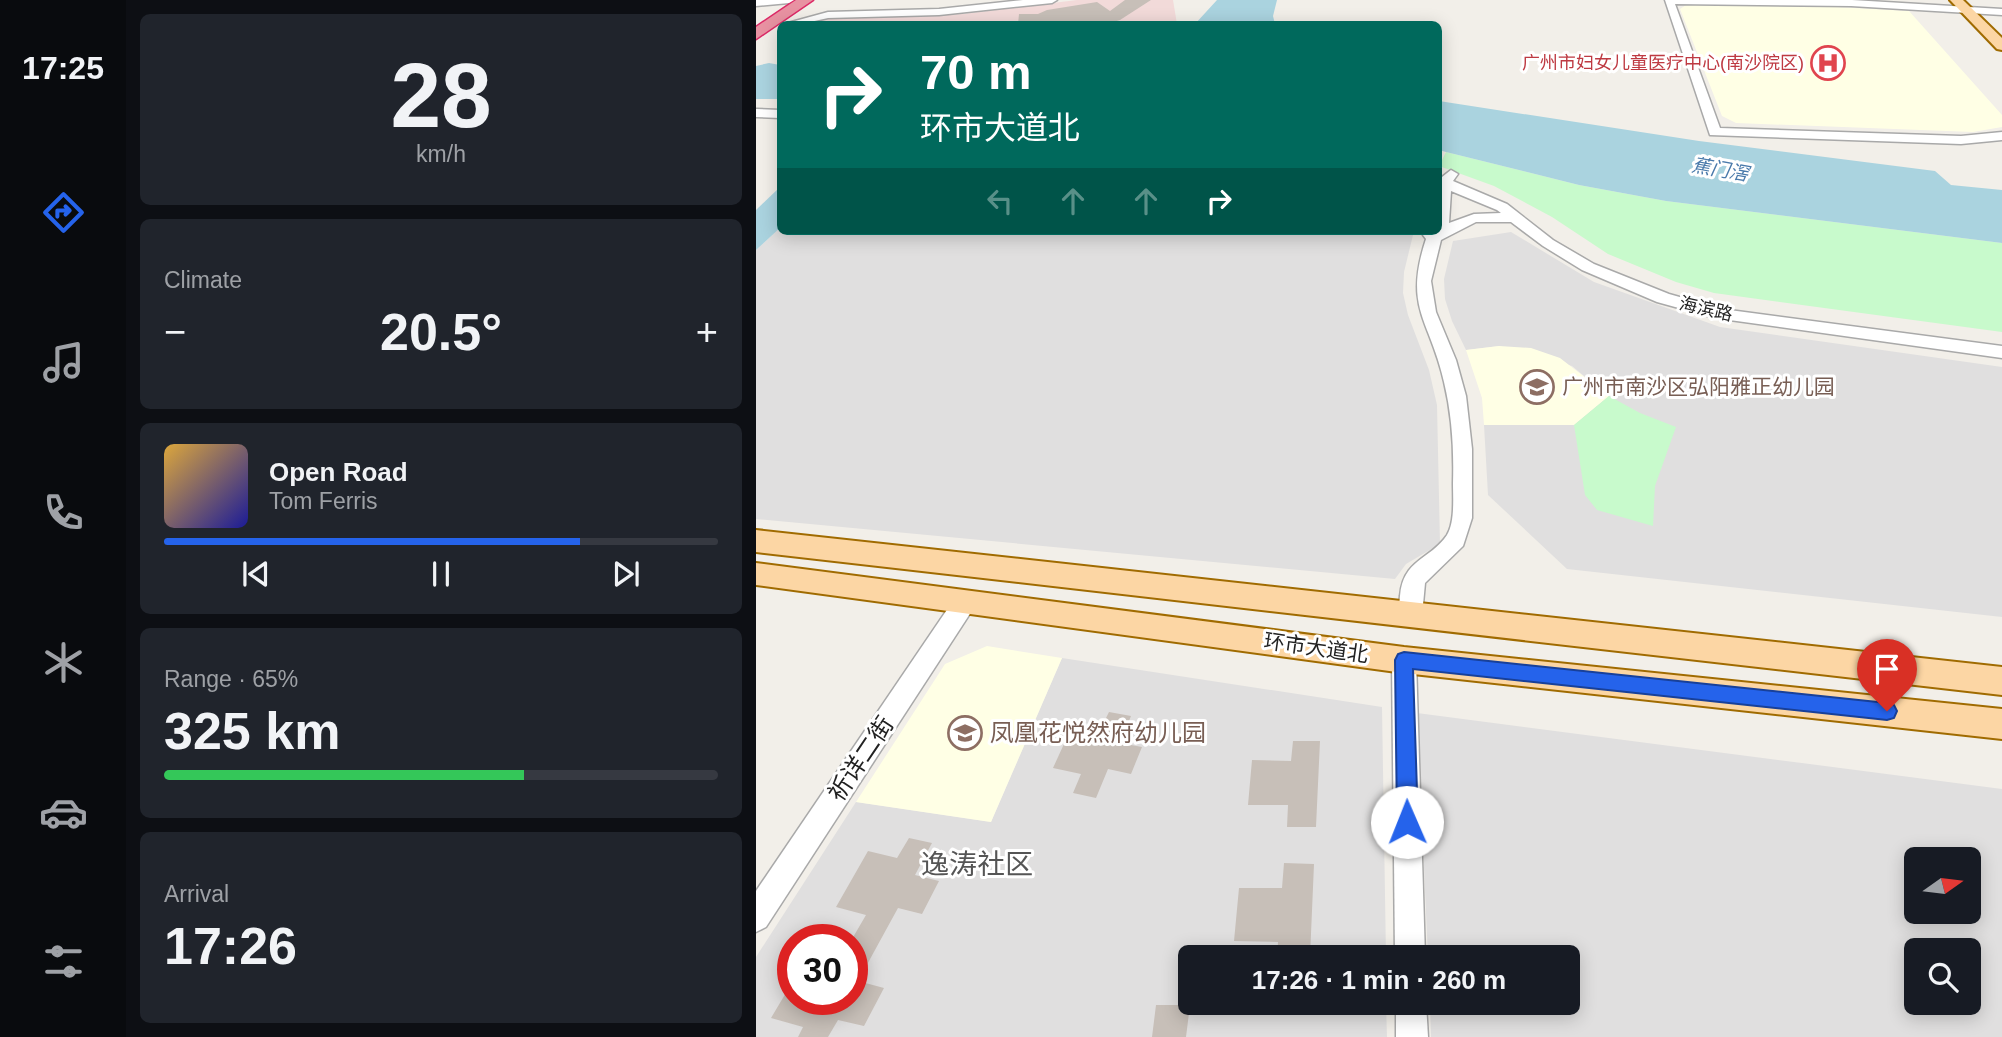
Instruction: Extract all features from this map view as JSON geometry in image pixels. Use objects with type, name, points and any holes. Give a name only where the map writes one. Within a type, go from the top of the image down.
[{"type":"highway","points":[[782,21],[806,0]]},
{"type":"highway","points":[[787,21],[822,0]]},
{"type":"main road","points":[[1956,0],[1987,12],[2002,27]]},
{"type":"main road","points":[[1971,5],[2002,46]]},
{"type":"main road","name":"环市大道北","points":[[756,541],[2002,681]]},
{"type":"main road","name":"环市大道北","points":[[756,574],[1404,660],[2002,724]]},
{"type":"street","points":[[756,3],[789,0]]},
{"type":"street","points":[[840,2],[871,8],[1002,0]]},
{"type":"street","points":[[807,21],[828,15],[939,12],[1052,0]]},
{"type":"street","points":[[1971,5],[1669,1],[1715,132],[1961,140],[2002,136]]},
{"type":"street","points":[[756,10],[771,15],[771,31]]},
{"type":"street","points":[[1987,12],[2002,12]]},
{"type":"street","points":[[756,113],[777,114]]},
{"type":"street","points":[[756,123],[777,123]]},
{"type":"street","name":"海滨路","points":[[1442,176],[1519,217],[1548,243],[1588,267],[1636,289],[1691,307],[1734,316],[2002,352]]},
{"type":"street","name":"海滨路","points":[[1442,176],[1499,194],[1593,256],[1638,276],[1689,293],[1717,300],[2002,340]]},
{"type":"street","points":[[1442,231],[1474,218],[1519,217]]},
{"type":"street","points":[[1410,615],[1415,579],[1425,567],[1456,542],[1462,520],[1459,410],[1452,377],[1430,323],[1424,300],[1423,278],[1434,235]]},
{"type":"street","name":"祈详二街","points":[[756,917],[965,602]]},
{"type":"street","points":[[1404,660],[1410,945]]},
{"type":"street","points":[[1411,1015],[1412,1037]]},
{"type":"shaded area","points":[[1077,0],[1173,0],[1176,21],[818,21],[963,14]]},
{"type":"shaded area","name":"广州市妇女儿童医疗中心(南沙院区)","points":[[1686,5],[1816,6],[1909,11],[2002,115],[2002,127],[1973,132],[1736,123],[1722,116],[1680,9]]},
{"type":"shaded area","points":[[777,231],[777,235],[1413,235],[1404,272],[1403,293],[1408,315],[1429,370],[1437,405],[1440,544],[1406,564],[1395,579],[756,519],[756,250]]},
{"type":"shaded area","points":[[1511,232],[1594,282],[1720,327],[2002,367],[2002,617],[1567,569],[1488,495],[1484,425],[1574,425],[1608,396],[1572,366],[1499,346],[1466,350],[1445,299],[1444,279],[1453,241]]},
{"type":"shaded area","name":"广州市南沙区弘阳雅正幼儿园","points":[[1499,346],[1531,348],[1560,358],[1609,396],[1574,425],[1484,425],[1482,398],[1466,350]]},
{"type":"shaded area","name":"凤凰花悦然府幼儿园","points":[[987,646],[1062,658],[991,822],[856,802],[945,664]]},
{"type":"shaded area","points":[[1062,658],[1382,707],[1386,945],[1178,945],[1178,1015],[1386,1015],[1387,1037],[756,1037],[756,957],[777,924],[777,1015],[868,1015],[868,924],[777,924],[856,802],[991,822]]},
{"type":"shaded area","points":[[1417,713],[2002,789],[2002,1037],[1431,1037],[1430,1015],[1580,1015],[1580,945],[1427,945]]},
{"type":"green space","points":[[1446,152],[1579,185],[1666,201],[2002,243],[2002,332],[1714,293],[1676,282],[1608,254],[1552,217],[1494,186],[1442,167]]},
{"type":"green space","points":[[1609,396],[1640,413],[1676,427],[1655,486],[1653,526],[1597,510],[1585,495],[1574,425]]},
{"type":"water","points":[[1217,0],[1277,0],[1274,21],[1198,21]]},
{"type":"water","points":[[777,64],[777,99],[756,99],[756,66]]},
{"type":"water","name":"蕉门滘","points":[[1442,101],[1699,141],[1935,171],[1951,185],[2002,190],[2002,243],[1666,201],[1579,185],[1442,151]]},
{"type":"water","points":[[777,190],[777,231],[756,250],[756,210]]},
{"type":"building","points":[[1125,0],[1151,0],[1117,21],[1018,21],[1019,14],[1038,14],[1047,10],[1097,2],[1110,11]]},
{"type":"building","points":[[1109,712],[1131,716],[1120,743],[1142,747],[1131,774],[1108,769],[1096,798],[1073,793],[1081,774],[1053,768],[1074,722],[1101,728]]},
{"type":"building","points":[[1293,741],[1320,741],[1316,827],[1287,827],[1288,805],[1248,805],[1252,760],[1291,761]]},
{"type":"building","points":[[909,838],[932,843],[915,875],[939,881],[922,914],[898,908],[868,963],[868,924],[861,924],[866,915],[836,907],[868,851],[897,858]]},
{"type":"building","points":[[1284,863],[1314,864],[1311,945],[1234,941],[1239,888],[1282,888]]},
{"type":"building","points":[[868,984],[884,988],[864,1026],[838,1020],[828,1037],[798,1037],[803,1027],[771,1018],[777,1008],[777,1015],[868,1015]]},
{"type":"building","points":[[1156,1005],[1178,1005],[1178,1015],[1189,1015],[1186,1037],[1152,1037]]},
{"type":"place","name":"广州市妇女儿童医疗中心(南沙院区)","points":[[1828,63]]},
{"type":"place","name":"广州市南沙区弘阳雅正幼儿园","points":[[1537,387]]},
{"type":"place","name":"凤凰花悦然府幼儿园","points":[[965,733]]},
{"type":"district","name":"逸涛社区","points":[[977,864]]},
{"type":"route","points":[[1407,822],[1404,660],[1887,711]]}]
